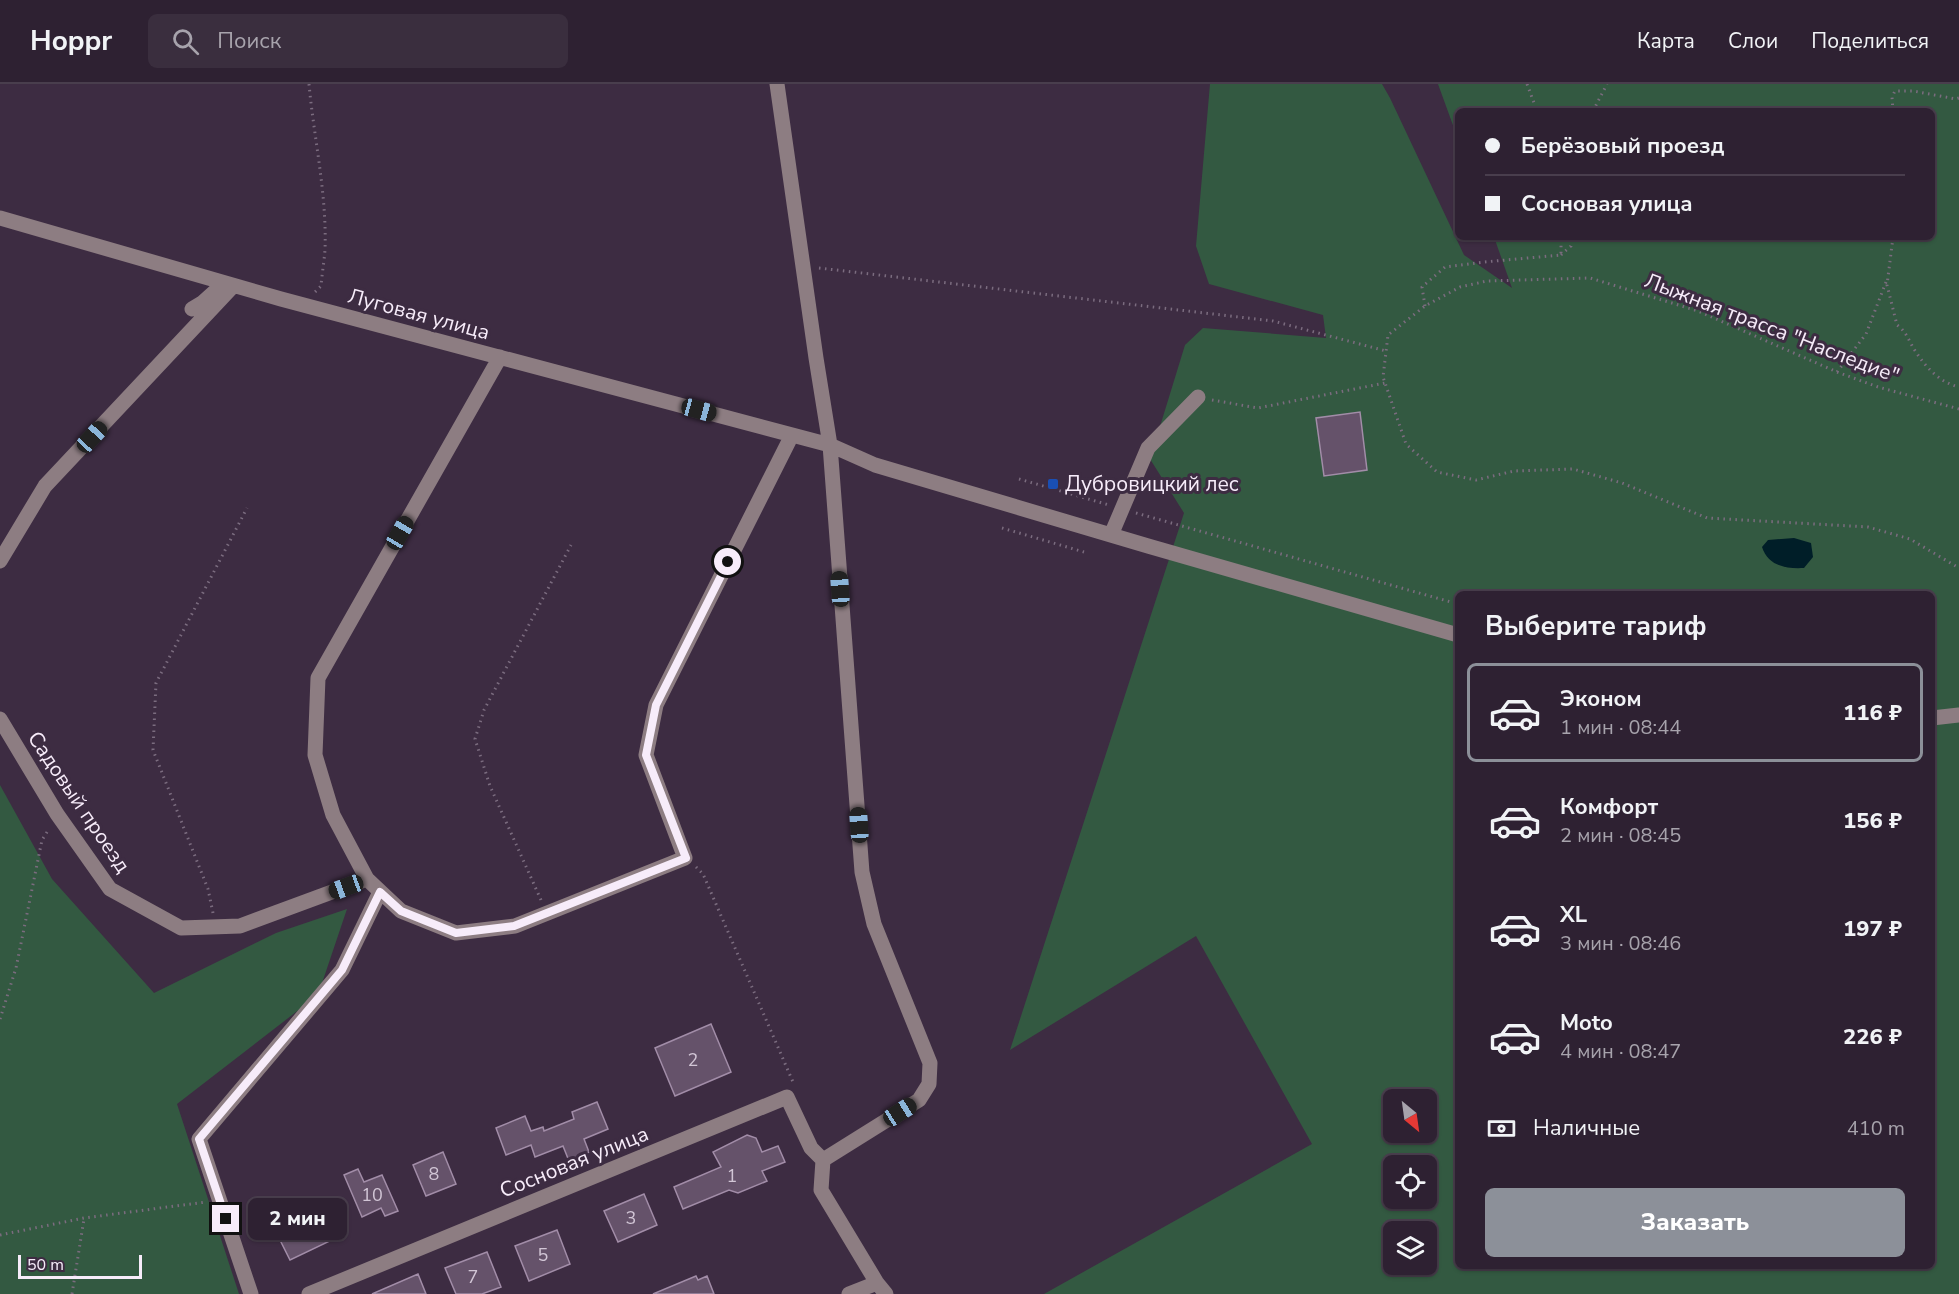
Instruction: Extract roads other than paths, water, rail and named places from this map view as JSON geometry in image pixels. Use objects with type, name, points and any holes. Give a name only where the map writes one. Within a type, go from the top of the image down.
[{"type":"street","points":[[777,84],[830,445],[862,872],[874,924],[930,1063],[929,1083],[919,1100],[823,1160],[821,1190],[881,1288],[849,1294]]},
{"type":"street","name":"Луговая улица","points":[[0,218],[308,307],[830,445],[875,465],[1455,634]]},
{"type":"street","points":[[192,309],[228,284]]},
{"type":"street","points":[[0,561],[45,486],[228,284]]},
{"type":"street","points":[[500,357],[318,678],[315,755],[333,815],[367,879],[401,911],[456,933],[514,926],[686,858],[646,755],[656,705],[792,435]]},
{"type":"street","points":[[1111,535],[1148,448],[1198,397]]},
{"type":"street","points":[[1935,718],[1959,715]]},
{"type":"street","name":"Садовый проезд","points":[[0,719],[57,814],[110,889],[181,928],[240,926],[367,879]]},
{"type":"street","points":[[251,1294],[199,1139],[342,970],[380,892]]},
{"type":"street","name":"Сосновая улица","points":[[309,1294],[787,1097],[811,1148],[823,1160]]},
{"type":"water","points":[[1794,538],[1811,543],[1813,557],[1804,568],[1778,565],[1769,558],[1762,547],[1768,540]]},
{"type":"place","name":"Дубровицкий лес","points":[[1053,484]]}]
